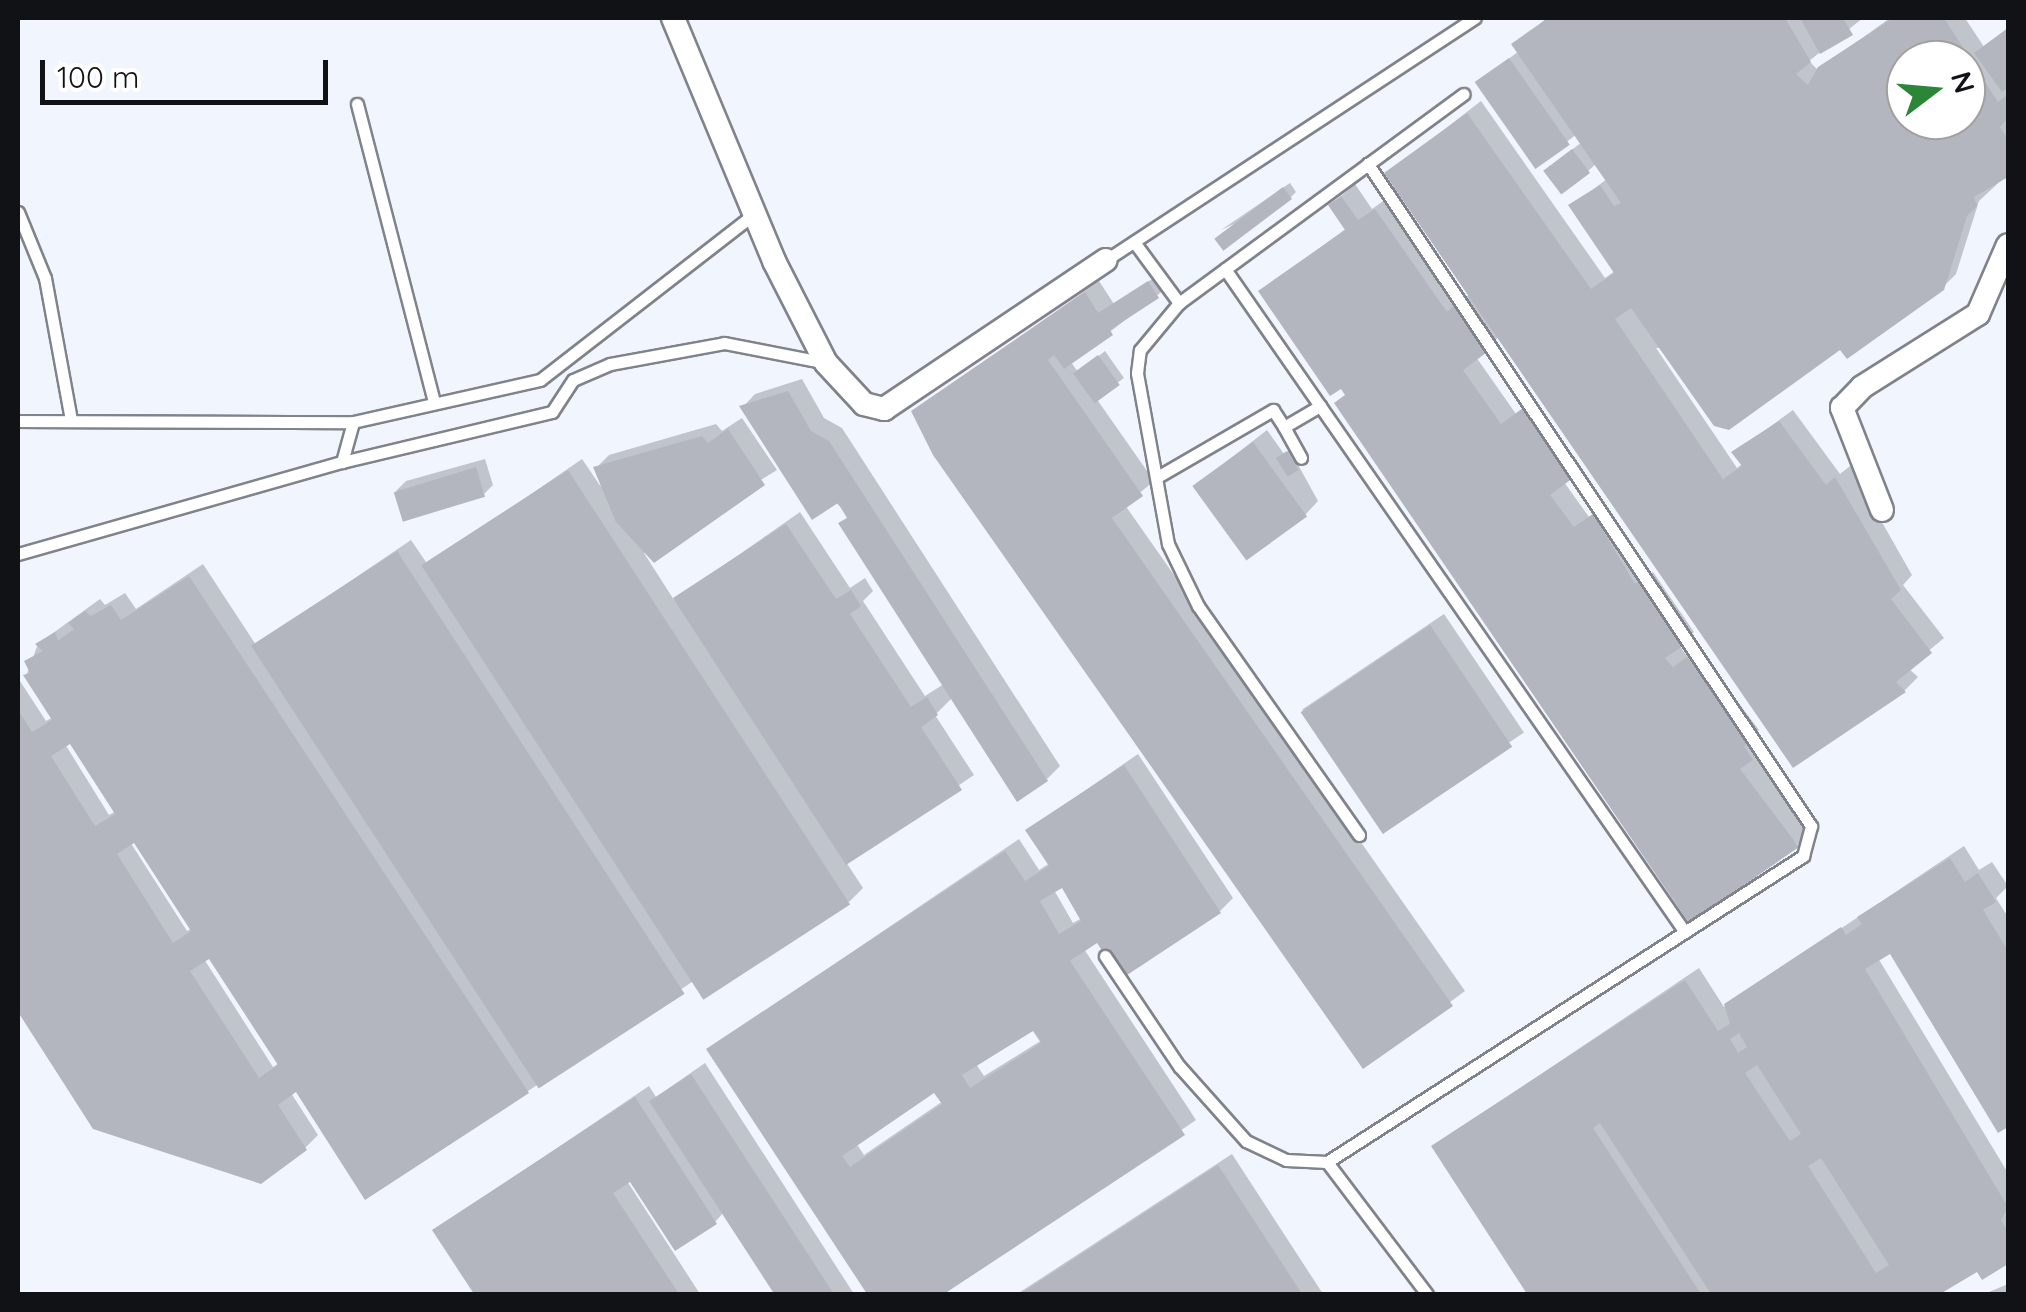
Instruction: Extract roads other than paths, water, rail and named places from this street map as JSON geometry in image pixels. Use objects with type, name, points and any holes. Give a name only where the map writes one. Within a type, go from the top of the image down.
[{"type":"street","points":[[673,18],[754,214],[826,364],[864,404],[884,409],[1106,260]]},
{"type":"street","points":[[1882,510],[1842,408],[1862,387],[1978,314],[2008,245]]},
{"type":"lane","points":[[1106,260],[1475,18]]},
{"type":"lane","points":[[1359,835],[1198,606],[1168,544],[1137,373],[1140,350],[1179,304],[1462,94]]},
{"type":"lane","points":[[357,104],[434,402]]},
{"type":"lane","points":[[1104,956],[1179,1066],[1246,1141],[1286,1160],[1326,1162],[1803,856],[1810,826],[1368,164]]},
{"type":"lane","points":[[18,212],[45,278],[71,420]]},
{"type":"lane","points":[[18,421],[354,422],[551,376],[754,214]]},
{"type":"lane","points":[[1134,242],[1179,304]]},
{"type":"lane","points":[[1225,269],[1684,932]]},
{"type":"lane","points":[[18,554],[342,462],[552,412],[572,380],[610,364],[724,343],[826,364]]},
{"type":"lane","points":[[1284,428],[1320,406]]},
{"type":"lane","points":[[1158,476],[1273,410],[1301,458]]},
{"type":"lane","points":[[342,462],[354,422]]},
{"type":"lane","points":[[1326,1162],[1427,1294]]}]
